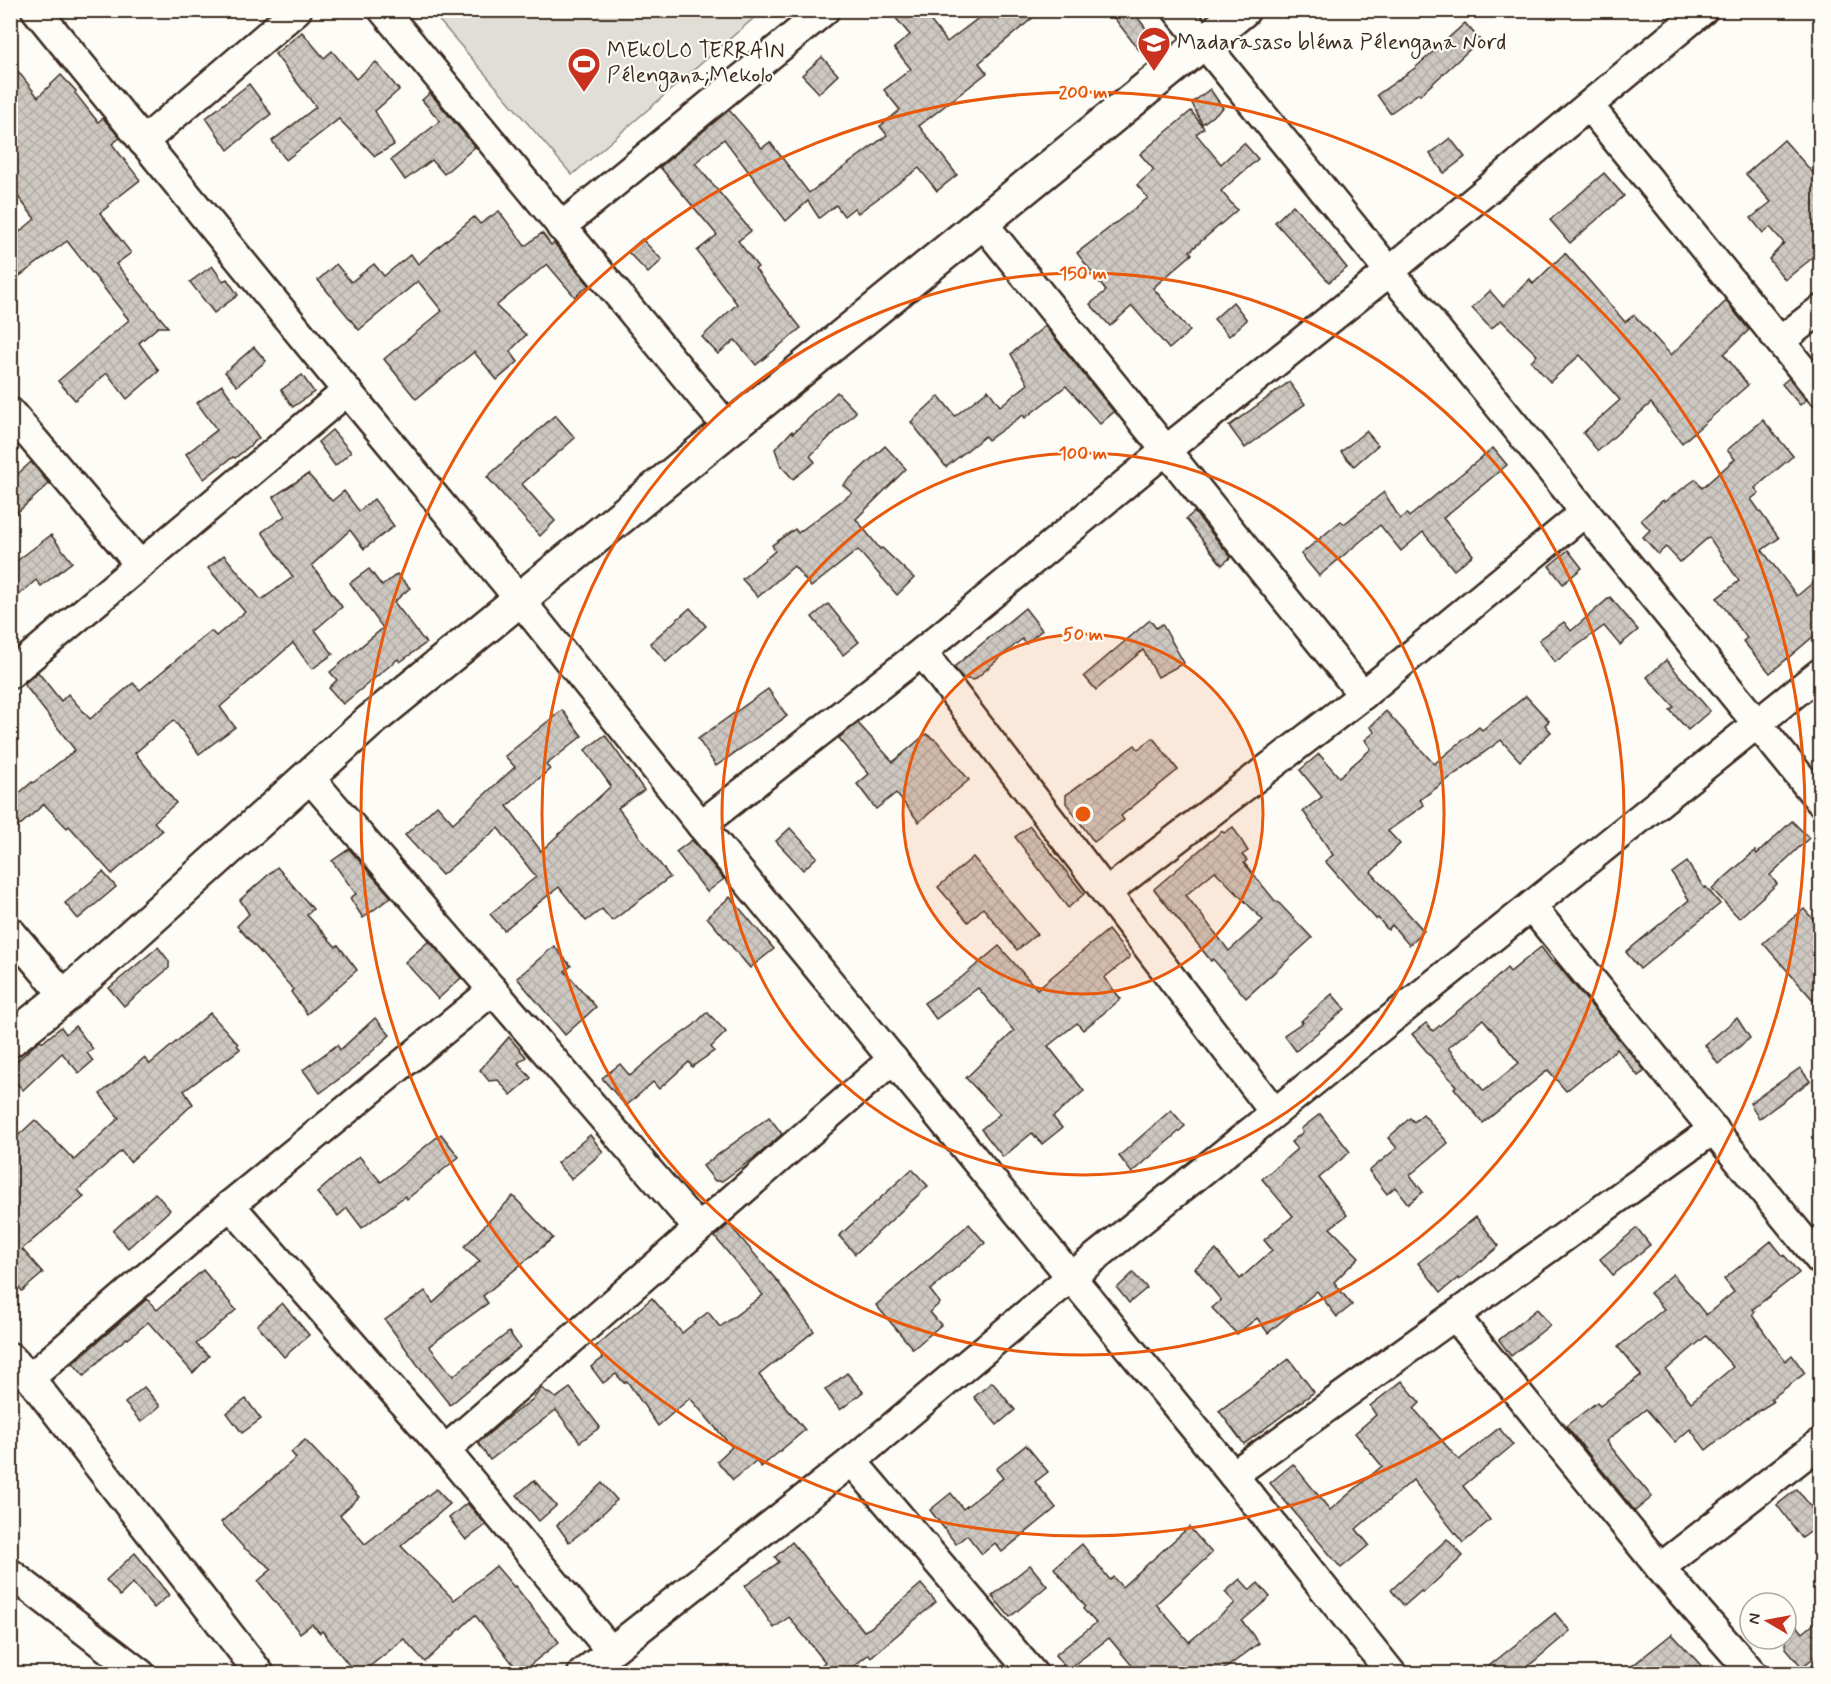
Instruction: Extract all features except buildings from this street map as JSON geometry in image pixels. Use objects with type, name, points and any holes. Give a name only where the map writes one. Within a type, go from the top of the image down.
[{"type":"street","points":[[36,10],[520,600],[701,825],[1233,1475],[1392,1674]]},
{"type":"street","points":[[143,142],[297,10]]},
{"type":"street","points":[[383,10],[729,429]]},
{"type":"street","points":[[1177,10],[1821,801]]},
{"type":"street","points":[[10,1040],[65,996],[369,723],[1243,10]]},
{"type":"street","points":[[701,825],[922,652],[1165,451],[1389,272],[1703,10]]},
{"type":"street","points":[[561,227],[814,14]]},
{"type":"street","points":[[1589,106],[1821,391]]},
{"type":"street","points":[[982,222],[1364,695]]},
{"type":"street","points":[[1780,341],[1821,310]]},
{"type":"street","points":[[10,674],[347,391]]},
{"type":"street","points":[[10,412],[140,565]]},
{"type":"street","points":[[1106,892],[1364,695],[1585,512]]},
{"type":"street","points":[[922,652],[1275,1112]]},
{"type":"street","points":[[582,1674],[852,1461],[1071,1277],[1821,673]]},
{"type":"street","points":[[309,777],[698,1228]]},
{"type":"street","points":[[1531,906],[1821,1260]]},
{"type":"street","points":[[10,931],[65,996]]},
{"type":"street","points":[[30,1378],[230,1205],[493,990]]},
{"type":"street","points":[[445,1450],[893,1059]]},
{"type":"street","points":[[1233,1475],[1714,1129]]},
{"type":"street","points":[[230,1205],[445,1450],[610,1650]]},
{"type":"street","points":[[1455,1316],[1660,1568],[1753,1674]]},
{"type":"street","points":[[10,1357],[30,1378],[260,1674]]},
{"type":"street","points":[[1660,1568],[1821,1443]]},
{"type":"street","points":[[852,1461],[1024,1670]]},
{"type":"street","points":[[10,1573],[141,1674]]},
{"type":"shaded area","name":"MEkOLO TERRAIN Pélengana;Mekolo","points":[[431,11],[762,11],[572,175]]},
{"type":"place","name":"Madarasaso bléma Pélengana Nord","points":[[1154,72]]},
{"type":"place","name":"MEkOLO TERRAIN Pélengana;Mekolo","points":[[584,93]]}]
